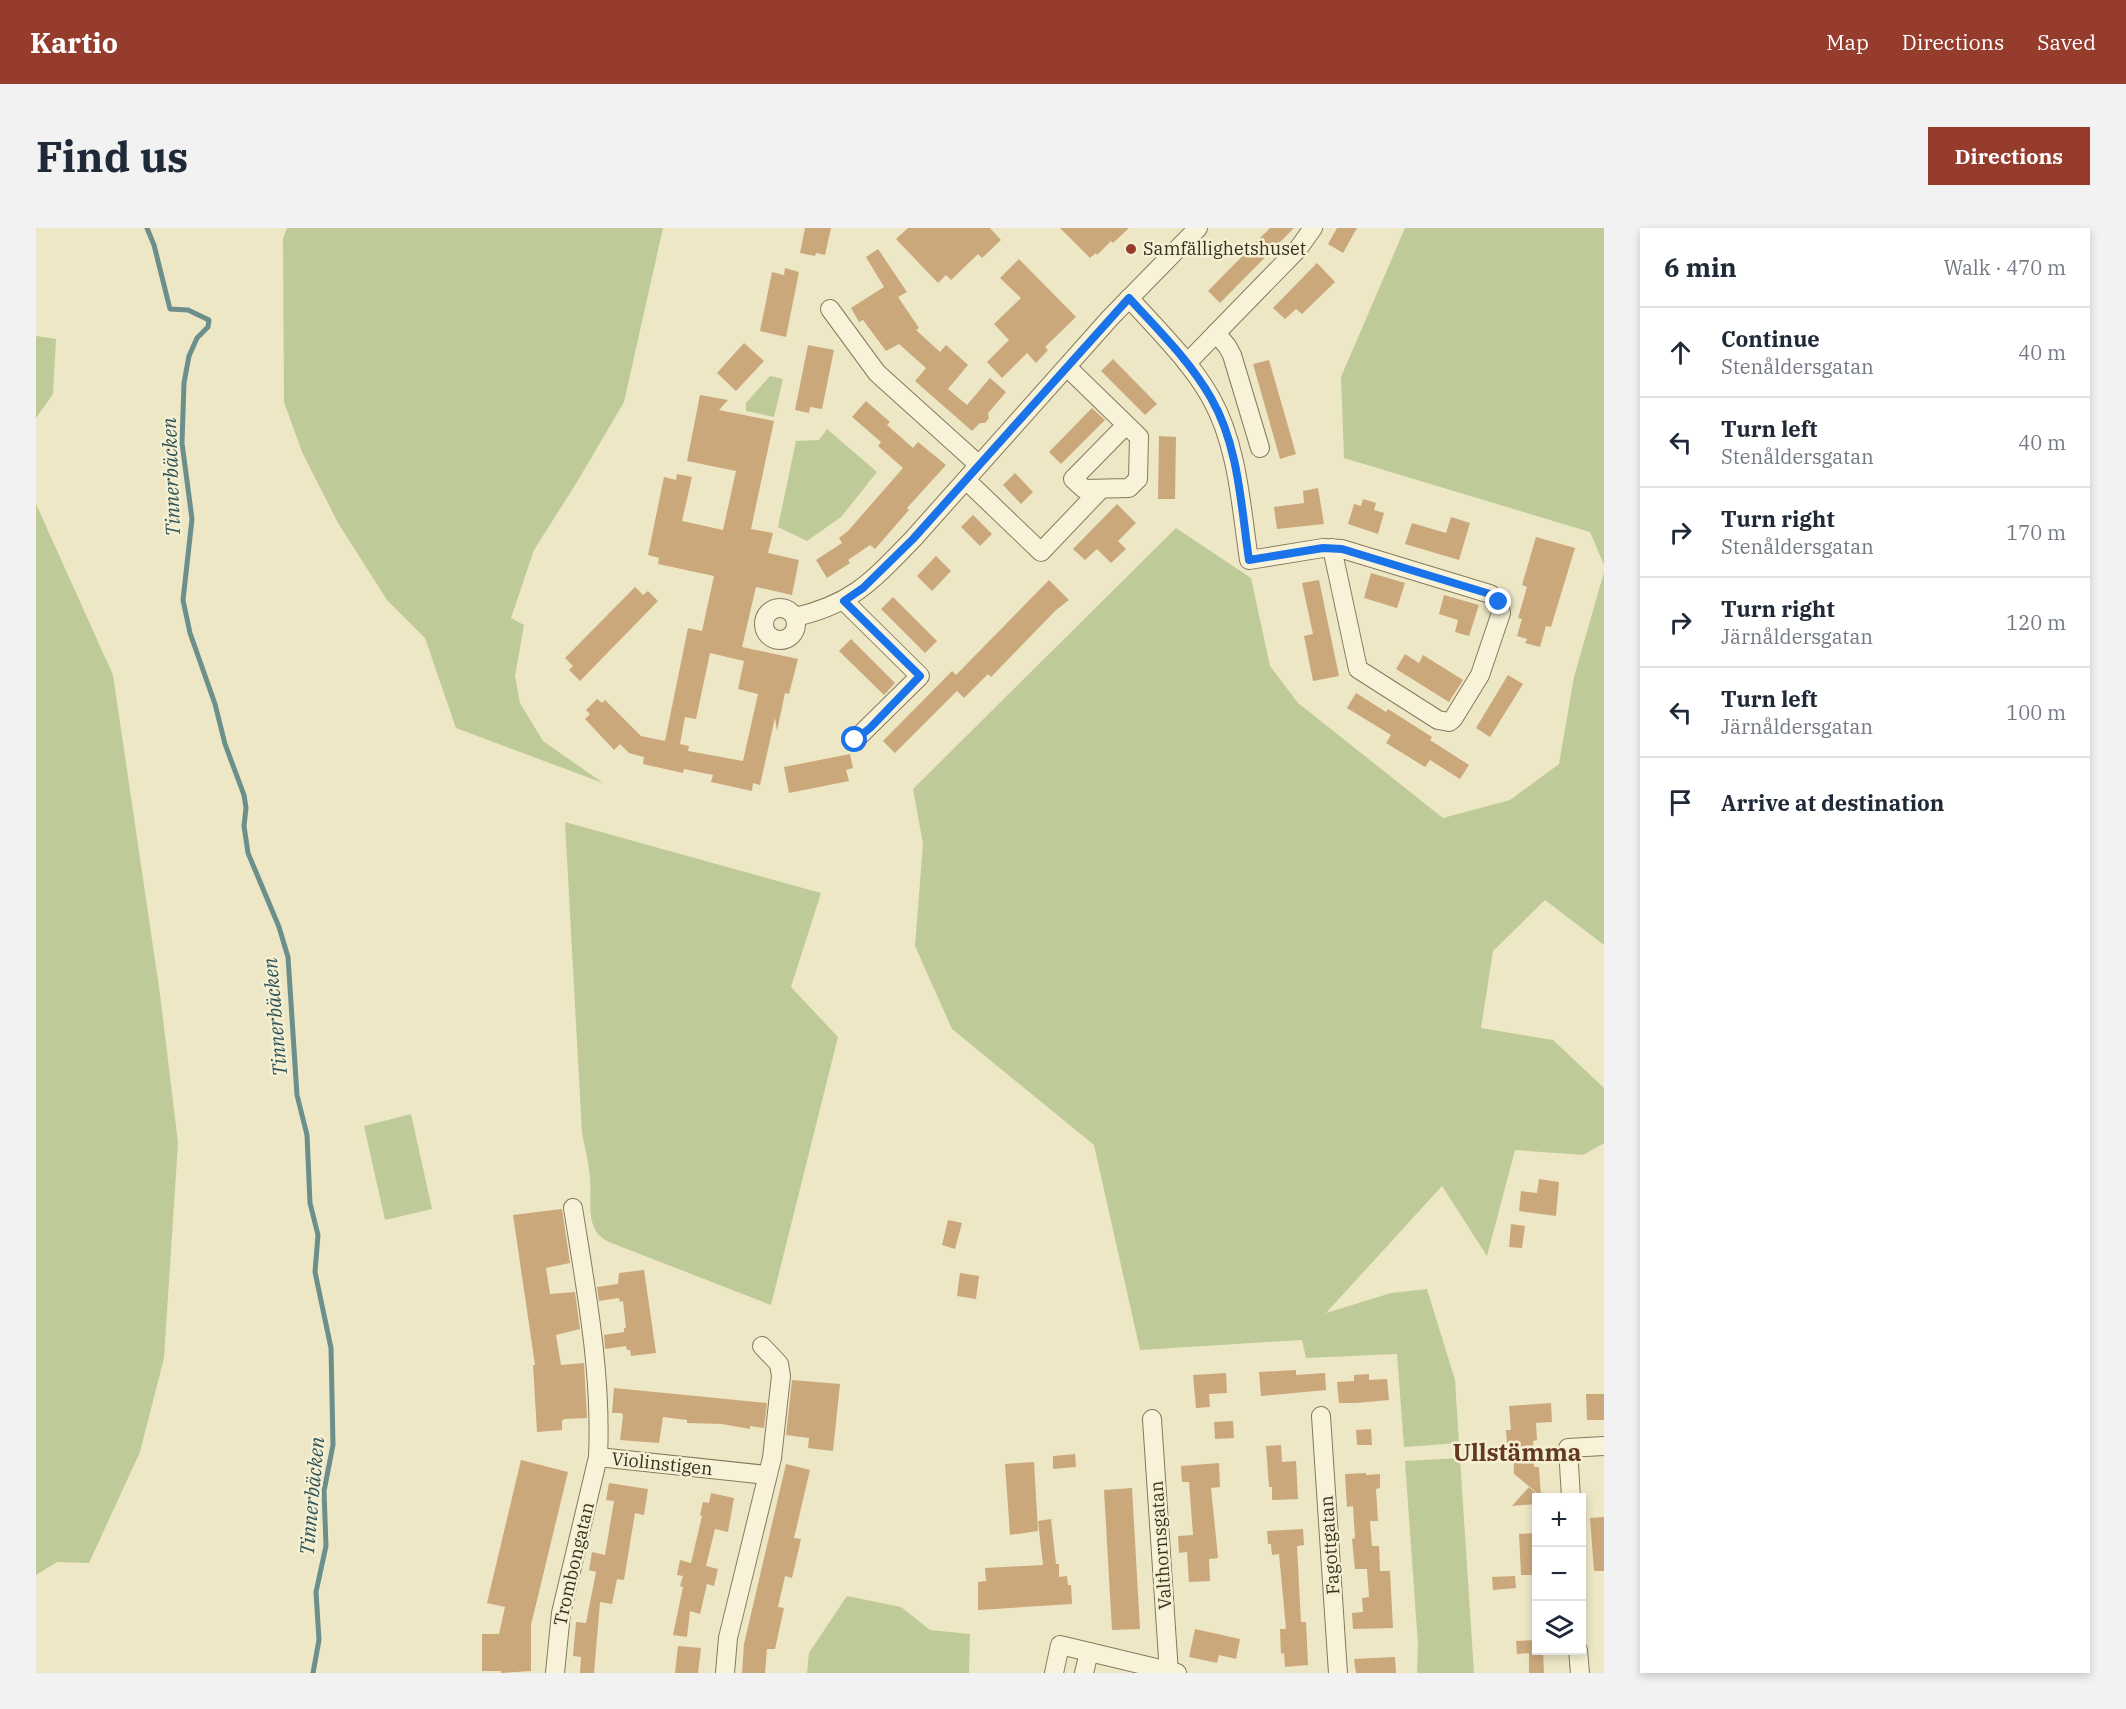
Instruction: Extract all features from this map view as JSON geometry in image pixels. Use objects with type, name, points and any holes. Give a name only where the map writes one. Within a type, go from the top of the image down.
[{"type":"street","points":[[795,617],[844,601],[863,588],[881,571],[1129,298],[1198,228]]},
{"type":"street","points":[[1187,363],[1298,249],[1313,228]]},
{"type":"street","points":[[1129,298],[1187,363],[1211,399],[1225,429],[1236,474],[1249,560],[1332,548],[1342,549],[1490,594],[1499,602],[1501,613],[1480,675],[1449,722],[1438,720],[1358,669],[1332,548]]},
{"type":"street","points":[[830,309],[877,373],[979,465]]},
{"type":"street","points":[[1216,333],[1232,355],[1260,448]]},
{"type":"street","points":[[1067,367],[1139,437],[1138,479],[1129,488],[1084,489],[1073,479],[1126,425]]},
{"type":"street","points":[[966,480],[1041,552],[1101,489]]},
{"type":"street","points":[[844,601],[920,676],[870,728],[855,740]]},
{"type":"street","name":"Violinstigen","points":[[573,1208],[592,1336],[598,1411],[598,1457],[767,1475]]},
{"type":"street","points":[[725,1673],[728,1638],[772,1458],[781,1376],[779,1364],[762,1346]]},
{"type":"street","name":"Fagottgatan","points":[[1321,1416],[1338,1673]]},
{"type":"street","name":"Valthornsgatan","points":[[1055,1673],[1060,1645],[1172,1672],[1152,1419]]},
{"type":"street","points":[[1570,1493],[1568,1448],[1604,1446]]},
{"type":"street","name":"Trombongatan","points":[[555,1673],[561,1613],[598,1457]]},
{"type":"street","points":[[1084,1673],[1089,1652]]},
{"type":"street","points":[[1578,1655],[1580,1673]]},
{"type":"green space","points":[[287,228],[663,228],[624,402],[534,550],[511,618],[524,625],[515,676],[520,703],[543,741],[603,783],[456,728],[425,638],[387,600],[338,523],[302,452],[284,402],[283,239]]},
{"type":"green space","points":[[1405,228],[1604,228],[1604,565],[1590,532],[1344,458],[1341,377]]},
{"type":"green space","points":[[36,336],[56,339],[53,394],[36,418]]},
{"type":"green space","points":[[770,376],[783,379],[774,417],[746,411],[746,403]]},
{"type":"green space","points":[[827,429],[877,472],[841,517],[807,541],[778,527],[796,441],[819,440]]},
{"type":"green space","points":[[36,504],[113,675],[160,994],[178,1143],[164,1358],[140,1452],[89,1563],[57,1562],[36,1575]]},
{"type":"green space","points":[[1176,528],[1251,578],[1270,666],[1298,703],[1443,818],[1510,800],[1559,764],[1574,677],[1604,572],[1604,945],[1545,900],[1493,951],[1481,1028],[1553,1040],[1604,1088],[1604,1143],[1583,1155],[1515,1150],[1487,1256],[1442,1186],[1326,1313],[1391,1293],[1427,1289],[1455,1380],[1459,1443],[1404,1447],[1397,1354],[1306,1358],[1302,1340],[1140,1350],[1094,1145],[952,1029],[915,946],[923,844],[913,789]]},
{"type":"green space","points":[[565,822],[821,893],[791,987],[838,1037],[771,1305],[609,1242],[596,1231],[591,1215],[589,1173],[582,1133]]},
{"type":"green space","points":[[411,1114],[432,1209],[385,1220],[364,1126]]},
{"type":"green space","points":[[1460,1458],[1474,1673],[1417,1673],[1418,1645],[1405,1461]]},
{"type":"green space","points":[[847,1596],[901,1607],[930,1630],[970,1634],[969,1673],[807,1673],[809,1653]]},
{"type":"building","points":[[805,228],[831,228],[825,255],[800,253]]},
{"type":"building","points":[[908,228],[990,228],[1001,240],[982,258],[978,254],[951,280],[946,275],[938,283],[896,239]]},
{"type":"building","points":[[1060,228],[1129,228],[1113,243],[1111,241],[1097,255],[1096,253],[1090,258]]},
{"type":"building","points":[[1270,228],[1294,228],[1220,303],[1208,291]]},
{"type":"building","points":[[1337,228],[1357,228],[1343,253],[1328,244]]},
{"type":"building","points":[[878,249],[907,292],[898,297],[919,328],[916,330],[940,352],[946,345],[968,365],[948,389],[967,405],[990,378],[1006,392],[988,413],[989,418],[985,423],[980,423],[972,431],[915,381],[926,368],[899,344],[886,351],[863,320],[859,322],[851,308],[884,287],[866,257]]},
{"type":"building","points":[[1019,259],[1076,317],[1045,347],[1048,350],[1036,363],[1027,353],[1002,378],[987,362],[1009,340],[994,324],[1021,298],[1000,278]]},
{"type":"building","points":[[1317,263],[1335,282],[1302,314],[1296,309],[1285,319],[1273,308]]},
{"type":"building","points":[[785,268],[799,272],[786,337],[760,331],[772,272],[784,275]]},
{"type":"building","points":[[744,343],[764,361],[736,391],[717,373]]},
{"type":"building","points":[[808,345],[834,350],[822,409],[810,407],[809,413],[795,410]]},
{"type":"building","points":[[1113,359],[1157,404],[1145,415],[1101,371]]},
{"type":"building","points":[[1269,360],[1296,454],[1280,459],[1253,364]]},
{"type":"building","points":[[700,395],[728,400],[719,410],[774,421],[751,529],[773,533],[768,553],[799,560],[792,595],[756,587],[742,647],[798,659],[789,694],[785,693],[777,731],[775,718],[760,785],[753,783],[752,791],[711,782],[713,775],[684,769],[683,773],[643,764],[644,757],[629,753],[620,744],[614,750],[585,719],[590,714],[586,710],[597,699],[602,703],[605,700],[641,736],[665,741],[688,628],[702,631],[714,576],[658,564],[659,558],[648,555],[664,477],[676,480],[677,474],[692,477],[682,521],[723,530],[736,471],[687,461]],"holes":[[[710,653],[744,661],[738,689],[758,694],[743,761],[688,751],[689,746],[680,744],[685,717],[696,719]]]},
{"type":"building","points":[[866,401],[890,422],[887,425],[913,448],[918,442],[946,465],[907,508],[909,510],[875,549],[870,545],[848,560],[850,563],[827,578],[816,560],[842,543],[839,538],[848,531],[903,468],[878,446],[881,442],[852,417]]},
{"type":"building","points":[[1092,408],[1105,420],[1061,464],[1049,452]]},
{"type":"building","points":[[1159,436],[1176,437],[1175,499],[1158,499]]},
{"type":"building","points":[[1015,473],[1033,492],[1021,504],[1003,485]]},
{"type":"building","points":[[1318,488],[1324,524],[1277,529],[1274,507],[1304,503],[1303,491]]},
{"type":"building","points":[[1363,499],[1376,503],[1374,510],[1384,513],[1378,534],[1348,524],[1354,504],[1361,506]]},
{"type":"building","points":[[1117,504],[1136,523],[1118,541],[1126,549],[1111,563],[1097,549],[1085,560],[1073,549]]},
{"type":"building","points":[[973,515],[992,534],[980,546],[961,527]]},
{"type":"building","points":[[1451,517],[1470,523],[1459,560],[1405,544],[1412,523],[1446,533]]},
{"type":"building","points":[[1536,537],[1575,548],[1551,627],[1546,626],[1540,647],[1525,643],[1527,639],[1517,636],[1522,619],[1518,618],[1527,587],[1522,585]]},
{"type":"building","points":[[936,556],[951,571],[932,591],[917,576]]},
{"type":"building","points":[[1371,573],[1405,583],[1397,608],[1364,598]]},
{"type":"building","points":[[1049,580],[1069,600],[1056,610],[991,677],[988,674],[964,698],[957,691],[895,753],[883,741],[952,671],[956,675]]},
{"type":"building","points":[[1319,580],[1339,676],[1313,681],[1304,636],[1313,634],[1302,583]]},
{"type":"building","points":[[635,587],[643,595],[648,591],[658,601],[580,681],[569,670],[573,666],[565,658]]},
{"type":"building","points":[[1444,595],[1479,605],[1469,636],[1455,632],[1458,620],[1439,614]]},
{"type":"building","points":[[893,597],[937,641],[925,653],[881,609]]},
{"type":"building","points":[[851,639],[895,683],[884,695],[839,651]]},
{"type":"building","points":[[1405,654],[1419,663],[1423,655],[1463,680],[1449,702],[1396,669]]},
{"type":"building","points":[[1508,675],[1523,684],[1490,737],[1476,728]]},
{"type":"building","points":[[1356,693],[1386,712],[1388,709],[1432,737],[1430,740],[1469,765],[1460,779],[1430,760],[1425,767],[1386,743],[1391,735],[1347,708]]},
{"type":"building","points":[[850,754],[853,768],[846,770],[849,781],[789,793],[784,767]]},
{"type":"building","points":[[1539,1179],[1559,1182],[1556,1216],[1519,1211],[1521,1191],[1537,1193]]},
{"type":"building","points":[[562,1209],[570,1263],[546,1268],[550,1294],[575,1292],[580,1329],[556,1335],[561,1365],[584,1363],[587,1418],[564,1419],[562,1430],[537,1432],[533,1365],[535,1365],[513,1215]]},
{"type":"building","points":[[948,1220],[962,1223],[955,1249],[942,1245]]},
{"type":"building","points":[[1511,1224],[1525,1226],[1522,1248],[1509,1247]]},
{"type":"building","points":[[644,1270],[656,1353],[631,1356],[626,1346],[605,1349],[604,1335],[624,1332],[626,1328],[623,1301],[620,1302],[619,1298],[599,1301],[597,1287],[618,1284],[619,1273]]},
{"type":"building","points":[[960,1273],[979,1276],[976,1299],[957,1296]]},
{"type":"building","points":[[1296,1370],[1296,1375],[1325,1373],[1326,1390],[1261,1396],[1259,1372]]},
{"type":"building","points":[[1226,1373],[1227,1393],[1209,1394],[1210,1407],[1196,1408],[1193,1375]]},
{"type":"building","points":[[1369,1374],[1369,1380],[1387,1379],[1389,1400],[1339,1403],[1337,1382],[1354,1381],[1354,1375]]},
{"type":"building","points":[[792,1380],[840,1384],[833,1451],[808,1448],[809,1438],[786,1435]]},
{"type":"building","points":[[614,1388],[767,1403],[764,1428],[750,1426],[750,1429],[722,1424],[687,1423],[687,1420],[663,1417],[659,1443],[620,1440],[623,1416],[622,1413],[612,1413]]},
{"type":"building","points":[[1586,1394],[1604,1394],[1604,1420],[1587,1420]]},
{"type":"building","points":[[1551,1403],[1552,1422],[1536,1423],[1537,1440],[1533,1441],[1534,1467],[1539,1467],[1541,1493],[1537,1493],[1514,1474],[1513,1448],[1512,1444],[1507,1444],[1506,1430],[1511,1430],[1509,1406]]},
{"type":"building","points":[[1233,1421],[1234,1438],[1215,1439],[1214,1422]]},
{"type":"building","points":[[1371,1429],[1372,1445],[1357,1445],[1356,1430]]},
{"type":"building","points":[[1281,1445],[1282,1462],[1296,1461],[1298,1499],[1272,1500],[1266,1446]]},
{"type":"building","points":[[1075,1454],[1076,1467],[1053,1469],[1053,1456]]},
{"type":"building","points":[[521,1460],[568,1472],[531,1625],[531,1671],[501,1673],[501,1671],[482,1671],[482,1634],[499,1634],[505,1607],[487,1603]]},
{"type":"building","points":[[1034,1462],[1038,1531],[1010,1535],[1005,1464]]},
{"type":"building","points":[[1219,1463],[1220,1487],[1211,1488],[1218,1558],[1209,1559],[1210,1581],[1189,1582],[1187,1552],[1179,1553],[1178,1536],[1193,1535],[1189,1482],[1182,1482],[1181,1466]]},
{"type":"building","points":[[786,1464],[810,1470],[794,1538],[801,1539],[792,1578],[785,1576],[778,1607],[784,1608],[775,1649],[767,1649],[765,1673],[742,1673],[744,1644]]},
{"type":"building","points":[[1366,1473],[1366,1475],[1380,1474],[1380,1488],[1376,1489],[1378,1521],[1370,1521],[1372,1546],[1379,1546],[1380,1571],[1390,1571],[1393,1628],[1353,1629],[1352,1613],[1363,1612],[1362,1598],[1369,1597],[1367,1569],[1355,1569],[1352,1539],[1355,1538],[1353,1506],[1347,1507],[1345,1474]]},
{"type":"building","points":[[609,1483],[648,1489],[644,1515],[635,1513],[624,1580],[617,1579],[612,1604],[600,1602],[594,1673],[580,1673],[581,1657],[573,1656],[576,1622],[586,1623],[596,1572],[589,1570],[592,1552],[605,1555],[614,1501],[606,1500]]},
{"type":"building","points":[[1529,1487],[1536,1493],[1532,1493],[1532,1504],[1512,1506]]},
{"type":"building","points":[[1132,1488],[1140,1629],[1112,1630],[1104,1490]]},
{"type":"building","points":[[711,1493],[734,1498],[728,1532],[715,1529],[706,1566],[718,1569],[714,1586],[707,1584],[700,1614],[690,1611],[687,1637],[673,1635],[683,1587],[680,1586],[683,1576],[677,1575],[680,1560],[691,1563],[703,1502],[709,1503]]},
{"type":"building","points":[[1604,1517],[1604,1571],[1594,1571],[1590,1518]]},
{"type":"building","points":[[1051,1519],[1059,1577],[1067,1576],[1068,1585],[1071,1585],[1072,1604],[978,1610],[978,1582],[986,1581],[985,1568],[1043,1565],[1038,1521]]},
{"type":"building","points":[[1303,1529],[1304,1545],[1297,1546],[1301,1622],[1306,1622],[1308,1665],[1285,1667],[1284,1653],[1281,1654],[1280,1629],[1286,1629],[1279,1554],[1272,1555],[1267,1531]]},
{"type":"building","points":[[1532,1533],[1532,1575],[1521,1575],[1519,1534]]},
{"type":"building","points":[[1515,1576],[1516,1588],[1493,1590],[1492,1577]]},
{"type":"building","points":[[1195,1629],[1240,1639],[1236,1659],[1219,1655],[1217,1663],[1189,1657]]},
{"type":"building","points":[[1532,1640],[1532,1655],[1543,1655],[1544,1673],[1529,1673],[1529,1653],[1517,1654],[1516,1641]]},
{"type":"building","points":[[678,1646],[701,1648],[698,1673],[675,1673]]},
{"type":"building","points":[[1395,1657],[1396,1673],[1356,1673],[1354,1659]]},
{"type":"waterway","name":"Tinnerbäcken","points":[[147,228],[154,245],[170,309],[188,310],[209,320],[208,327],[197,338],[189,356],[184,383],[182,443],[192,519],[183,600],[190,633],[215,704],[225,744],[244,795],[246,808],[244,826],[248,853],[279,927],[288,957],[297,1095],[307,1135],[310,1203],[318,1235],[315,1272],[331,1348],[333,1445],[324,1491],[326,1546],[316,1592],[319,1640],[313,1673]]},
{"type":"place","name":"Samfällighetshuset","points":[[1131,249]]},
{"type":"district","name":"Ullstämma","points":[[1517,1453]]},
{"type":"route","points":[[855,740],[870,728],[920,676],[844,601],[863,588],[913,539],[1129,298],[1187,363],[1219,414],[1234,463],[1249,560],[1323,548],[1342,549],[1490,594],[1499,602]]}]
